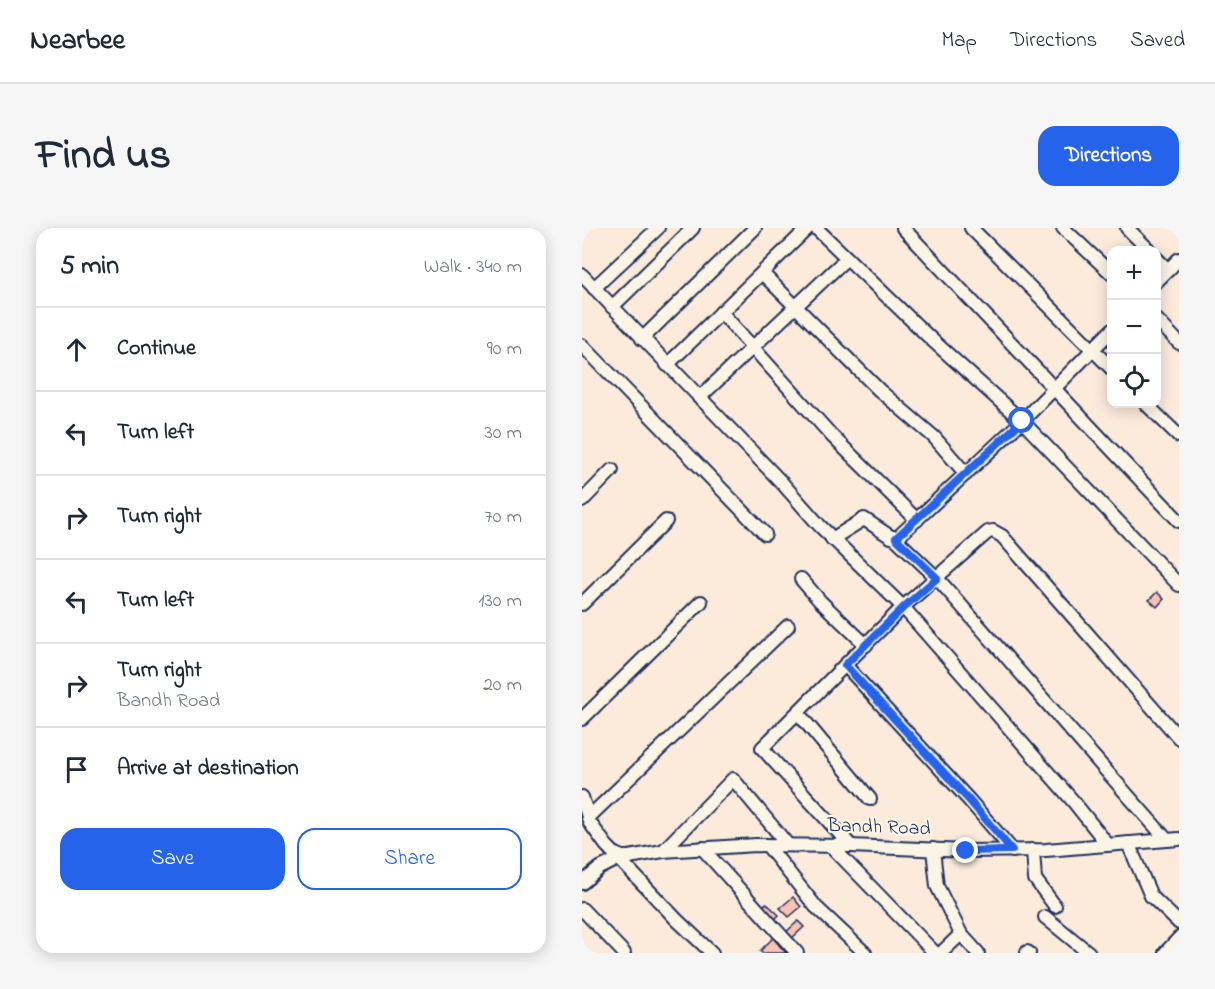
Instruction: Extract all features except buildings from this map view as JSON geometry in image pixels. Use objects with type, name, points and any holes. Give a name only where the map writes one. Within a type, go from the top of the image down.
[{"type":"street","points":[[594,288],[658,228]]},
{"type":"street","points":[[612,308],[693,228]]},
{"type":"street","points":[[642,339],[755,228]]},
{"type":"street","points":[[667,364],[808,228]]},
{"type":"street","points":[[903,228],[1179,521]]},
{"type":"street","points":[[971,228],[1107,364]]},
{"type":"street","points":[[1063,228],[1107,269]]},
{"type":"street","points":[[1127,228],[1145,246]]},
{"type":"street","points":[[821,230],[931,339],[1022,421],[1179,585]]},
{"type":"street","points":[[699,398],[847,258]]},
{"type":"street","points":[[1161,277],[1179,259]]},
{"type":"street","points":[[1161,263],[1168,270]]},
{"type":"street","points":[[762,273],[879,390],[934,437],[966,474]]},
{"type":"street","points":[[582,276],[783,484],[832,539],[903,608],[1073,801],[1108,845]]},
{"type":"street","points":[[721,312],[832,436],[917,520]]},
{"type":"street","points":[[1161,324],[1179,343]]},
{"type":"street","points":[[896,538],[1022,421],[1107,336]]},
{"type":"street","points":[[582,345],[765,534]]},
{"type":"street","points":[[1150,408],[1179,436]]},
{"type":"street","points":[[582,501],[612,470]]},
{"type":"street","points":[[832,539],[864,519],[896,538],[937,578],[1173,839]]},
{"type":"street","points":[[582,604],[666,521]]},
{"type":"street","points":[[851,846],[762,748],[903,608],[984,534],[993,531],[1002,536],[1179,738]]},
{"type":"street","points":[[801,579],[820,601],[866,645]]},
{"type":"street","points":[[582,719],[700,602]]},
{"type":"street","points":[[588,818],[788,626]]},
{"type":"street","points":[[845,665],[1012,850]]},
{"type":"street","points":[[798,712],[870,799]]},
{"type":"street","points":[[663,851],[733,779],[788,845]]},
{"type":"street","points":[[582,797],[588,818],[596,834],[712,953]]},
{"type":"street","name":"Bandh Road","points":[[616,856],[767,845],[1033,850],[1173,839]]},
{"type":"street","points":[[1128,843],[1151,896],[1179,923]]},
{"type":"street","points":[[767,845],[816,907],[865,953]]},
{"type":"street","points":[[831,846],[935,953]]},
{"type":"street","points":[[702,849],[797,953]]},
{"type":"street","points":[[933,849],[937,886],[961,934],[978,953]]},
{"type":"street","points":[[1033,850],[1035,879],[1055,906]]},
{"type":"street","points":[[582,884],[616,856]]},
{"type":"street","points":[[582,909],[624,953]]},
{"type":"street","points":[[1045,917],[1089,953]]},
{"type":"street","points":[[941,953],[961,934]]},
{"type":"street","points":[[1165,953],[1179,938]]},
{"type":"route","points":[[966,851],[1012,850],[845,665],[937,578],[896,538],[1022,421]]}]
